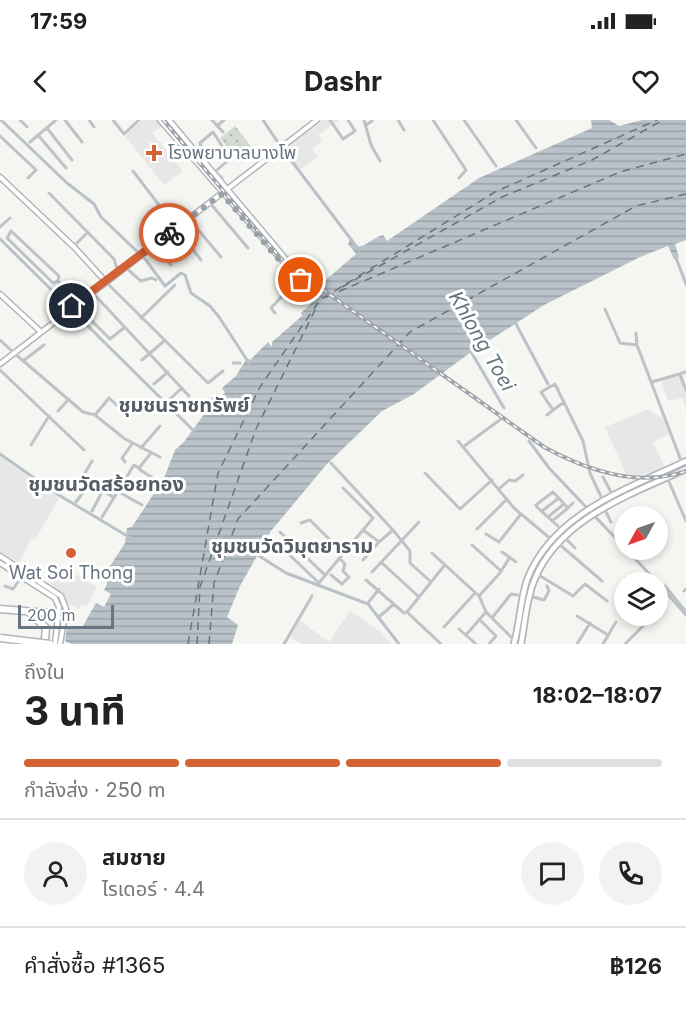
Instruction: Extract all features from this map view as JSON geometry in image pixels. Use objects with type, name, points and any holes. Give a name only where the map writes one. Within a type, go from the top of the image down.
[{"type":"highway","points":[[0,609],[48,613],[60,620]]},
{"type":"highway","points":[[29,612],[46,628],[45,639],[40,644]]},
{"type":"highway","points":[[0,638],[56,642]]},
{"type":"highway","points":[[0,638],[25,644]]},
{"type":"main road","points":[[160,120],[297,280],[301,280],[171,121]]},
{"type":"main road","points":[[0,364],[72,306],[318,120]]},
{"type":"main road","points":[[0,177],[74,246],[106,282]]},
{"type":"main road","points":[[0,294],[40,331]]},
{"type":"main road","points":[[515,642],[523,596],[531,572],[552,540],[587,514],[595,513],[685,469],[684,462],[594,506],[587,514],[564,537],[537,574],[529,596],[521,644]]},
{"type":"main road","points":[[56,642],[65,605],[58,593],[2,557],[1,563],[55,598],[59,607],[60,620]]},
{"type":"street","points":[[20,120],[27,127]]},
{"type":"street","points":[[30,142],[56,120]]},
{"type":"street","points":[[65,120],[82,142]]},
{"type":"street","points":[[88,120],[94,127]]},
{"type":"street","points":[[113,120],[124,134],[139,120]]},
{"type":"street","points":[[212,120],[223,132]]},
{"type":"street","points":[[217,126],[224,120]]},
{"type":"street","points":[[330,120],[344,139],[355,131],[348,120]]},
{"type":"street","points":[[364,120],[371,145],[380,161]]},
{"type":"street","points":[[398,120],[404,130]]},
{"type":"street","points":[[433,120],[465,170],[459,178]]},
{"type":"street","points":[[464,120],[495,166]]},
{"type":"street","points":[[516,120],[536,148]]},
{"type":"street","points":[[366,125],[372,121]]},
{"type":"street","points":[[46,128],[72,160]]},
{"type":"street","points":[[195,151],[201,146],[201,142],[213,132],[224,149],[212,159],[201,146]]},
{"type":"street","points":[[38,135],[66,168]]},
{"type":"street","points":[[0,136],[36,170],[28,178]]},
{"type":"street","points":[[222,178],[215,172],[233,156]]},
{"type":"street","points":[[133,171],[201,260]]},
{"type":"street","points":[[49,193],[114,259],[118,272]]},
{"type":"street","points":[[210,203],[248,248]]},
{"type":"street","points":[[0,227],[10,218]]},
{"type":"street","points":[[189,219],[221,257]]},
{"type":"street","points":[[58,281],[53,283],[7,238],[11,231],[59,276],[58,281],[77,303]]},
{"type":"street","points":[[74,246],[88,232]]},
{"type":"street","points":[[153,245],[171,265]]},
{"type":"street","points":[[125,267],[140,281],[152,278],[156,280]]},
{"type":"street","points":[[275,313],[271,308],[297,280]]},
{"type":"street","points":[[106,282],[208,383],[223,371]]},
{"type":"street","points":[[141,318],[176,285]]},
{"type":"street","points":[[92,292],[189,396]]},
{"type":"street","points":[[605,309],[620,343],[637,345]]},
{"type":"street","points":[[88,317],[110,339],[125,327]]},
{"type":"street","points":[[636,333],[637,345],[684,462]]},
{"type":"street","points":[[0,340],[83,412],[95,416],[132,443],[160,457]]},
{"type":"street","points":[[142,360],[164,341]]},
{"type":"street","points":[[23,361],[44,345]]},
{"type":"street","points":[[233,363],[240,363]]},
{"type":"street","points":[[0,369],[84,450]]},
{"type":"street","points":[[154,384],[168,372]]},
{"type":"street","points":[[652,382],[686,372]]},
{"type":"street","points":[[680,374],[686,390]]},
{"type":"street","points":[[553,410],[541,392],[555,384],[583,441],[590,473],[603,501]]},
{"type":"street","points":[[169,400],[182,388]]},
{"type":"street","points":[[95,416],[109,398],[120,408]]},
{"type":"street","points":[[58,411],[69,399]]},
{"type":"street","points":[[547,415],[563,403]]},
{"type":"street","points":[[31,445],[49,416]]},
{"type":"street","points":[[463,447],[501,419]]},
{"type":"street","points":[[141,448],[160,426]]},
{"type":"street","points":[[458,441],[521,514],[552,540]]},
{"type":"street","points":[[125,462],[122,458],[132,443]]},
{"type":"street","points":[[139,468],[151,453]]},
{"type":"street","points":[[92,461],[82,478],[113,497]]},
{"type":"street","points":[[331,464],[402,540],[410,552],[410,563],[430,581]]},
{"type":"street","points":[[102,517],[134,465],[160,483]]},
{"type":"street","points":[[425,473],[460,508],[492,480]]},
{"type":"street","points":[[499,489],[509,480],[515,481],[523,475]]},
{"type":"street","points":[[603,477],[613,496]]},
{"type":"street","points":[[667,477],[685,514],[686,521]]},
{"type":"street","points":[[76,502],[90,483]]},
{"type":"street","points":[[276,542],[318,584],[373,518],[343,488]]},
{"type":"street","points":[[92,511],[103,491]]},
{"type":"street","points":[[117,492],[142,505]]},
{"type":"street","points":[[563,530],[542,512],[537,503],[553,492],[568,508]]},
{"type":"street","points":[[542,512],[558,498]]},
{"type":"street","points":[[477,529],[507,499]]},
{"type":"street","points":[[552,521],[573,502]]},
{"type":"street","points":[[548,517],[564,504]]},
{"type":"street","points":[[604,508],[611,522]]},
{"type":"street","points":[[486,534],[499,542],[521,514]]},
{"type":"street","points":[[301,523],[310,520],[343,553]]},
{"type":"street","points":[[372,572],[419,522]]},
{"type":"street","points":[[363,530],[379,542]]},
{"type":"street","points":[[363,560],[393,530]]},
{"type":"street","points":[[280,532],[325,575]]},
{"type":"street","points":[[564,537],[575,548]]},
{"type":"street","points":[[558,544],[602,581]]},
{"type":"street","points":[[472,545],[501,571]]},
{"type":"street","points":[[502,552],[516,562]]},
{"type":"street","points":[[432,553],[479,596],[486,612],[515,642]]},
{"type":"street","points":[[479,596],[510,557]]},
{"type":"street","points":[[331,575],[342,584],[349,577],[343,570],[345,564],[339,558]]},
{"type":"street","points":[[382,563],[418,596]]},
{"type":"street","points":[[407,612],[444,566]]},
{"type":"street","points":[[537,574],[573,596],[585,584],[607,601]]},
{"type":"street","points":[[5,586],[13,589],[22,576]]},
{"type":"street","points":[[366,580],[407,612],[441,644]]},
{"type":"street","points":[[529,596],[543,600],[549,591],[547,586]]},
{"type":"street","points":[[368,603],[379,589]]},
{"type":"street","points":[[668,590],[686,612]]},
{"type":"street","points":[[444,627],[476,593]]},
{"type":"street","points":[[492,618],[511,594],[523,596]]},
{"type":"street","points":[[284,644],[312,596]]},
{"type":"street","points":[[380,616],[394,604]]},
{"type":"street","points":[[466,635],[486,612]]},
{"type":"street","points":[[578,616],[609,635]]},
{"type":"street","points":[[479,619],[496,636]]},
{"type":"street","points":[[577,644],[590,623]]},
{"type":"street","points":[[603,644],[614,626]]},
{"type":"street","points":[[626,644],[642,626]]},
{"type":"street","points":[[459,629],[476,644]]},
{"type":"street","points":[[489,644],[503,629]]},
{"type":"shaded area","name":"โรงพยาบาลบางโพ","points":[[142,120],[159,120],[163,125],[152,133],[183,171],[164,185],[125,136]]},
{"type":"shaded area","points":[[324,120],[340,120],[318,135],[322,141],[312,149],[318,157],[300,170],[284,150]]},
{"type":"shaded area","points":[[235,126],[258,155],[251,161],[247,156],[240,163],[220,138]]},
{"type":"shaded area","points":[[682,374],[686,386],[686,410],[683,398],[668,401],[661,380]]},
{"type":"shaded area","points":[[649,409],[664,420],[669,434],[653,442],[665,468],[636,477],[626,474],[605,427]]},
{"type":"shaded area","points":[[0,456],[59,498],[35,540],[31,538],[19,564],[0,551]]},
{"type":"shaded area","points":[[60,566],[97,587],[87,607],[82,604],[79,609],[68,604],[50,582]]},
{"type":"shaded area","points":[[350,611],[381,632],[391,644],[301,644],[290,636],[300,621],[329,642]]},
{"type":"water","points":[[591,120],[609,120],[619,126],[642,120],[686,120],[686,240],[675,244],[679,257],[674,259],[668,246],[640,257],[544,305],[467,355],[414,394],[382,411],[326,465],[271,531],[240,586],[227,617],[238,625],[232,644],[71,644],[65,641],[67,626],[83,626],[96,603],[104,607],[111,594],[104,590],[107,584],[105,574],[125,543],[127,528],[132,527],[164,478],[175,450],[184,442],[205,413],[209,401],[217,393],[220,397],[225,393],[222,388],[236,376],[247,358],[250,360],[268,342],[272,347],[272,342],[302,316],[301,313],[320,295],[315,289],[356,254],[348,244],[350,239],[356,247],[383,235],[387,241],[479,178],[592,128]]},
{"type":"waterway","points":[[1,120],[67,183],[94,204],[101,217],[146,260],[165,286],[181,273],[185,275],[191,293],[210,306],[249,363]]},
{"type":"waterway","points":[[263,120],[279,144]]},
{"type":"waterway","points":[[284,151],[359,250]]},
{"type":"waterway","points":[[0,239],[194,431]]},
{"type":"waterway","points":[[675,255],[686,284]]},
{"type":"waterway","points":[[515,322],[548,384]]},
{"type":"waterway","name":"Khlong Toei","points":[[470,350],[504,408]]},
{"type":"waterway","name":"Khlong Toei","points":[[529,441],[549,468],[614,536]]},
{"type":"waterway","points":[[0,454],[57,494],[129,537]]},
{"type":"waterway","points":[[256,554],[286,573],[368,604],[399,644]]},
{"type":"waterway","name":"Khlong Toei","points":[[636,560],[648,572]]},
{"type":"waterway","name":"Khlong Toei","points":[[668,595],[686,615]]},
{"type":"ferry route","points":[[188,644],[218,473],[260,387],[320,300],[495,192],[657,120]]},
{"type":"ferry route","points":[[342,287],[502,197],[592,160],[663,120]]},
{"type":"ferry route","points":[[326,297],[620,172],[686,154]]},
{"type":"ferry route","points":[[209,644],[214,583],[238,519],[410,332],[636,206],[686,194]]},
{"type":"ferry route","points":[[197,644],[200,587],[256,429],[316,308]]},
{"type":"railway","points":[[163,120],[284,262],[544,447],[577,463],[613,474],[650,478],[686,471]]},
{"type":"way so far","points":[[169,233],[222,194],[293,276],[301,280]]},
{"type":"place","name":"โรงพยาบาลบางโพ","points":[[154,153]]},
{"type":"place","name":"Wat Soi Thong","points":[[71,553]]},
{"type":"district","name":"ชุมชนราชทรัพย์","points":[[184,405]]},
{"type":"district","name":"ชุมชนวัดสร้อยทอง","points":[[106,484]]},
{"type":"district","name":"ชุมชนวัดวิมุตยาราม","points":[[292,546]]},
{"type":"route","points":[[72,306],[169,233]]}]
